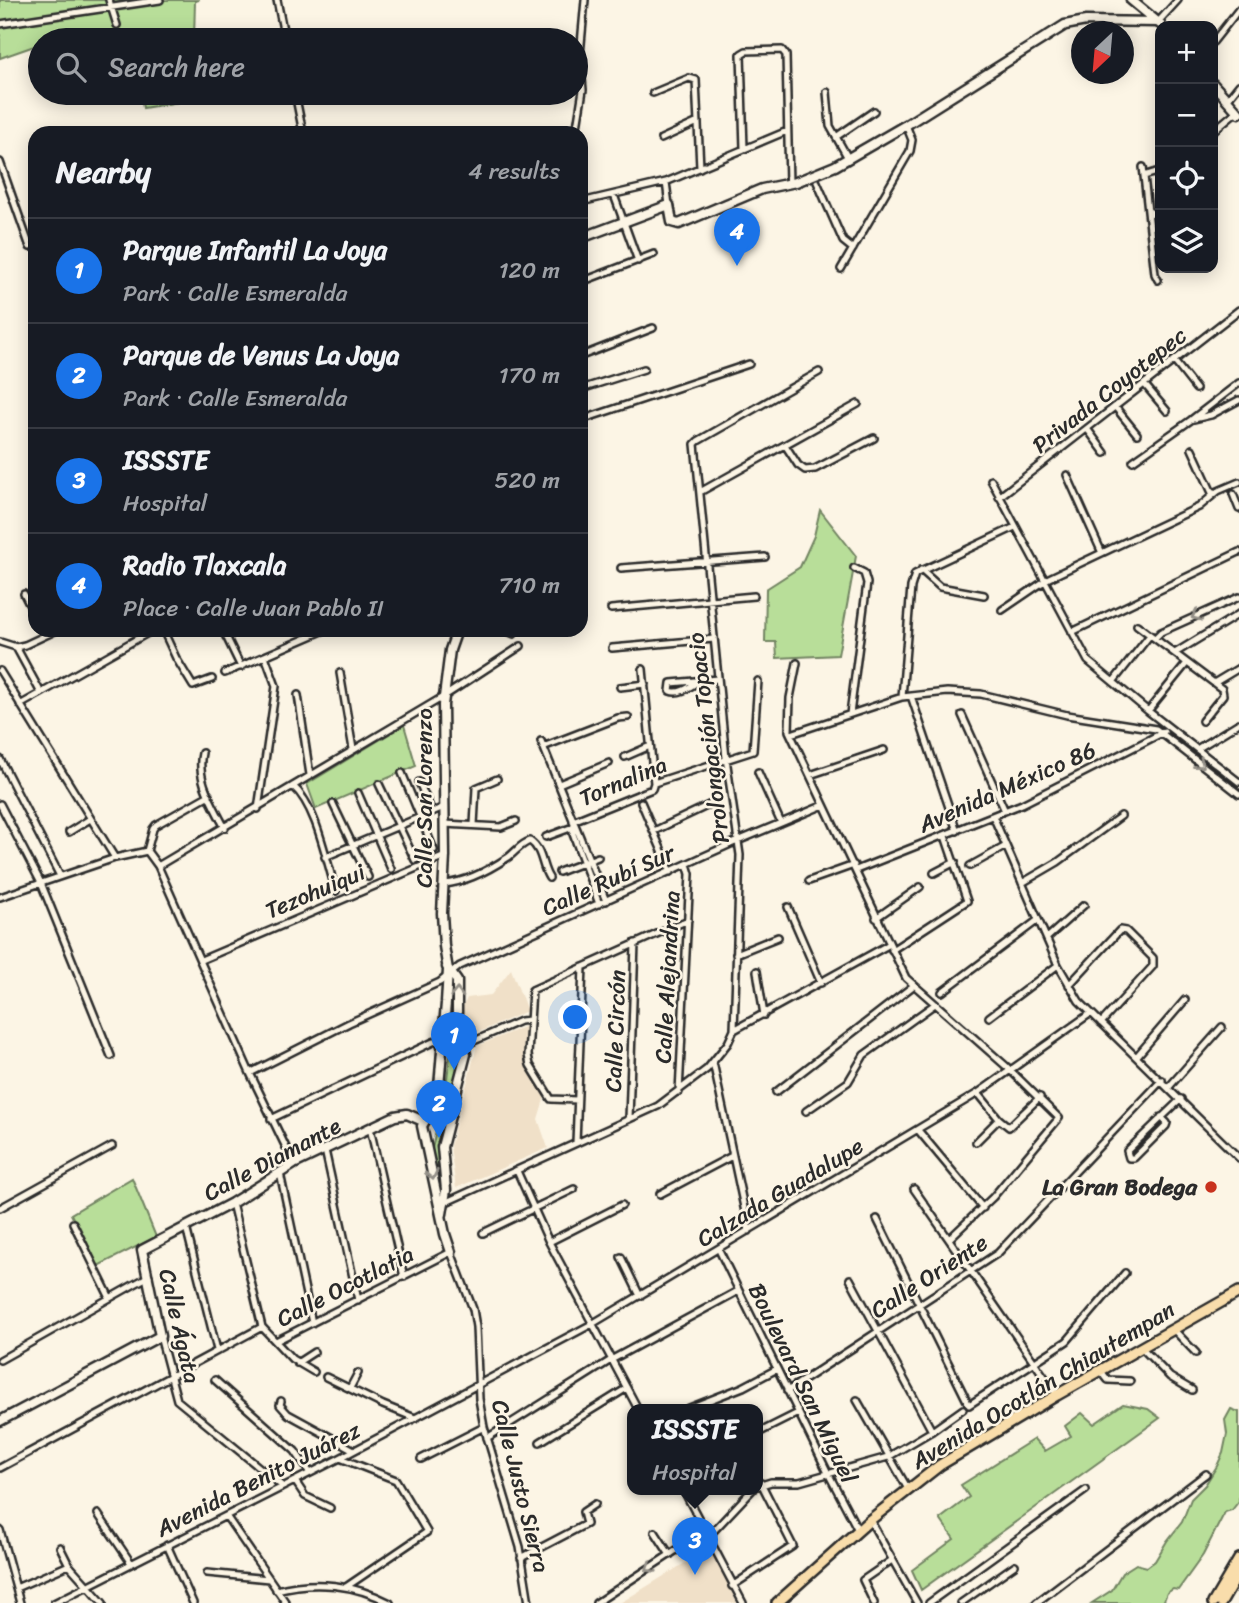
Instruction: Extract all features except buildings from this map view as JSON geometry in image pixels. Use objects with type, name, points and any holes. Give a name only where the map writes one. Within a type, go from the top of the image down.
[{"type":"main road","name":"Avenida Ocotlán Chiautempan","points":[[777,1603],[858,1530],[940,1465],[1239,1292]]},
{"type":"main road","points":[[1213,1603],[1239,1559]]},
{"type":"main road","points":[[1221,1603],[1239,1572]]},
{"type":"street","points":[[0,24],[110,3],[160,0]]},
{"type":"street","points":[[278,0],[283,28]]},
{"type":"street","points":[[582,28],[585,0]]},
{"type":"street","points":[[1131,0],[1156,21]]},
{"type":"street","points":[[1162,21],[1178,0]]},
{"type":"street","points":[[110,3],[117,25]]},
{"type":"street","points":[[1218,35],[1239,9]]},
{"type":"street","points":[[1134,23],[1155,24]]},
{"type":"street","points":[[663,183],[674,223],[679,224],[762,189],[789,184],[825,171],[906,125],[1065,25],[1071,25]]},
{"type":"street","points":[[744,149],[743,52],[784,51],[789,184]]},
{"type":"street","points":[[653,93],[694,78],[701,168]]},
{"type":"street","points":[[1227,100],[1239,85]]},
{"type":"street","points":[[1218,90],[1238,112],[1218,127]]},
{"type":"street","points":[[827,92],[829,125],[848,158]]},
{"type":"street","points":[[297,105],[302,126]]},
{"type":"street","points":[[577,126],[581,105]]},
{"type":"street","points":[[836,137],[874,111]]},
{"type":"street","points":[[661,139],[698,122]]},
{"type":"street","points":[[841,269],[910,152],[912,140],[906,125]]},
{"type":"street","points":[[588,201],[663,183],[787,131]]},
{"type":"street","points":[[0,162],[28,241]]},
{"type":"street","points":[[1143,167],[1155,274],[1158,280]]},
{"type":"street","points":[[1144,176],[1155,173]]},
{"type":"street","points":[[817,182],[843,241],[853,249]]},
{"type":"street","points":[[614,195],[638,261]]},
{"type":"street","points":[[588,235],[669,205]]},
{"type":"street","points":[[1149,211],[1155,215]]},
{"type":"street","points":[[588,279],[654,254]]},
{"type":"street","name":"Privada Coyotepec","points":[[999,497],[1239,310]]},
{"type":"street","points":[[588,353],[653,328]]},
{"type":"street","points":[[1174,361],[1196,389]]},
{"type":"street","points":[[588,418],[749,364]]},
{"type":"street","points":[[588,387],[644,369]]},
{"type":"street","name":"Prolongación Topacio","points":[[734,1030],[740,855],[726,758],[696,443],[819,372]]},
{"type":"street","points":[[1133,461],[1239,383]]},
{"type":"street","points":[[1145,384],[1167,411]]},
{"type":"street","points":[[1191,420],[1211,415],[1239,400]]},
{"type":"street","points":[[699,492],[858,404]]},
{"type":"street","points":[[1116,408],[1137,435]]},
{"type":"street","points":[[1088,430],[1105,453]]},
{"type":"street","points":[[785,444],[798,465],[805,470],[815,468],[874,438]]},
{"type":"street","points":[[1192,449],[1213,495]]},
{"type":"street","points":[[1067,475],[1102,553]]},
{"type":"street","points":[[991,480],[1088,661],[1148,712],[1237,778]]},
{"type":"street","points":[[1002,610],[1044,581],[1199,507],[1213,495],[1239,482]]},
{"type":"street","points":[[1233,494],[1239,509]]},
{"type":"street","points":[[902,697],[911,587],[915,574],[1015,527]]},
{"type":"street","points":[[1072,632],[1239,552]]},
{"type":"street","points":[[621,568],[765,557]]},
{"type":"street","points":[[850,714],[867,583],[864,573],[854,568]]},
{"type":"street","points":[[921,570],[942,588],[984,595]]},
{"type":"street","points":[[24,594],[28,602]]},
{"type":"street","points":[[611,609],[754,596]]},
{"type":"street","points":[[1113,682],[1152,636],[1239,597]]},
{"type":"street","points":[[1175,653],[1239,614]]},
{"type":"street","points":[[1138,625],[1222,689],[1223,694],[1202,721]]},
{"type":"street","points":[[16,647],[36,637]]},
{"type":"street","points":[[20,705],[141,637]]},
{"type":"street","points":[[166,637],[193,686],[212,679]]},
{"type":"street","points":[[226,637],[241,667]]},
{"type":"street","points":[[225,673],[309,637]]},
{"type":"street","name":"Calle San Lorenzo","points":[[449,971],[443,935],[443,697],[455,637]]},
{"type":"street","points":[[612,648],[714,639]]},
{"type":"street","points":[[1,640],[16,647],[41,694]]},
{"type":"street","points":[[158,866],[443,697],[521,646]]},
{"type":"street","points":[[258,809],[276,686],[265,656]]},
{"type":"street","points":[[797,663],[790,698],[791,734],[905,978],[1012,1070],[1059,1118],[983,1208],[949,1239]]},
{"type":"street","points":[[1148,712],[1187,663]]},
{"type":"street","points":[[1214,683],[1239,668]]},
{"type":"street","points":[[643,669],[654,783]]},
{"type":"street","points":[[0,671],[115,858]]},
{"type":"street","points":[[340,673],[353,749]]},
{"type":"street","points":[[699,681],[687,689],[674,693],[670,691],[671,683],[718,679]]},
{"type":"street","name":"Tornalina","points":[[546,837],[652,789],[654,783],[750,752],[754,749],[758,681]]},
{"type":"street","points":[[620,687],[645,684]]},
{"type":"street","points":[[791,734],[911,695],[947,692],[981,694],[1068,715],[1156,729],[1239,794]]},
{"type":"street","points":[[298,695],[310,775]]},
{"type":"street","points":[[911,695],[957,831]]},
{"type":"street","points":[[962,715],[1006,811]]},
{"type":"street","points":[[606,901],[542,744],[628,717]]},
{"type":"street","points":[[1197,750],[1239,723]]},
{"type":"street","name":"Avenida México 86","points":[[809,881],[855,868],[1006,811],[1162,734],[1168,727]]},
{"type":"street","points":[[625,757],[650,747]]},
{"type":"street","points":[[810,775],[884,750]]},
{"type":"street","points":[[202,753],[200,775],[225,828]]},
{"type":"street","points":[[0,759],[60,876]]},
{"type":"street","points":[[559,784],[609,763]]},
{"type":"street","points":[[758,772],[781,823]]},
{"type":"street","points":[[402,773],[435,850]]},
{"type":"street","points":[[474,825],[476,788],[497,779]]},
{"type":"street","points":[[419,782],[432,812]]},
{"type":"street","points":[[379,784],[415,860]]},
{"type":"street","points":[[293,786],[304,797],[311,812],[336,891]]},
{"type":"street","points":[[358,793],[391,869]]},
{"type":"street","points":[[147,851],[156,825],[209,795]]},
{"type":"street","points":[[641,802],[671,872]]},
{"type":"street","points":[[0,804],[41,883],[111,1056]]},
{"type":"street","points":[[333,804],[368,877]]},
{"type":"street","points":[[654,831],[711,804]]},
{"type":"street","name":"Calle Rubí Sur","points":[[250,1073],[349,1023],[440,982],[449,971],[824,805]]},
{"type":"street","points":[[325,857],[444,807]]},
{"type":"street","points":[[993,816],[1058,965],[1079,1001],[1239,1158]]},
{"type":"street","points":[[1022,883],[1058,862],[1121,816]]},
{"type":"street","points":[[69,832],[90,819]]},
{"type":"street","points":[[444,824],[504,827],[516,821]]},
{"type":"street","points":[[574,824],[572,832],[598,904]]},
{"type":"street","points":[[442,1204],[658,1106],[713,1062],[728,1043],[734,1030],[890,947],[966,902],[967,897],[945,836]]},
{"type":"street","points":[[444,884],[476,875],[505,860],[521,845],[530,841],[537,848],[549,878]]},
{"type":"street","points":[[970,866],[1006,846]]},
{"type":"street","points":[[0,897],[115,858],[147,851]]},
{"type":"street","points":[[147,851],[158,866],[250,1073],[294,1164]]},
{"type":"street","name":"Tezohuiqui","points":[[201,960],[445,856]]},
{"type":"street","points":[[559,872],[598,857]]},
{"type":"street","points":[[934,873],[955,862]]},
{"type":"street","name":"Calle Alejandrina","points":[[679,1091],[690,874],[687,864]]},
{"type":"street","points":[[876,918],[920,887]]},
{"type":"street","points":[[1047,938],[1084,905]]},
{"type":"street","points":[[788,908],[821,984]]},
{"type":"street","points":[[577,1100],[553,1100],[548,1097],[528,1059],[533,989],[688,920]]},
{"type":"street","points":[[942,992],[1038,920]]},
{"type":"street","points":[[1069,985],[1122,929],[1155,962],[1101,1023]]},
{"type":"street","points":[[736,954],[778,937]]},
{"type":"street","name":"Calle Circón","points":[[629,1119],[635,943]]},
{"type":"street","points":[[989,1017],[1058,965]]},
{"type":"street","points":[[576,1143],[583,967]]},
{"type":"street","points":[[442,1204],[446,1190],[442,1147],[465,1058],[465,1045],[459,1033],[456,1016],[457,981],[449,971]]},
{"type":"street","points":[[442,1204],[422,1130],[423,1121],[438,1099],[449,971]]},
{"type":"street","points":[[757,971],[764,1015]]},
{"type":"street","points":[[776,1092],[913,986]]},
{"type":"street","points":[[1136,1056],[1185,1000]]},
{"type":"street","points":[[806,1111],[848,1082],[864,1055],[934,1004]]},
{"type":"street","name":"Calzada Guadalupe","points":[[478,1386],[592,1324],[918,1130],[978,1093],[1091,1013]]},
{"type":"street","points":[[465,1045],[520,1021],[529,1020]]},
{"type":"street","points":[[1168,1087],[1223,1027]]},
{"type":"street","points":[[271,1118],[459,1033]]},
{"type":"street","points":[[713,1062],[749,1231]]},
{"type":"street","name":"Calle Oriente","points":[[787,1391],[1008,1245],[1162,1080]]},
{"type":"street","points":[[978,1093],[1009,1127],[1040,1097]]},
{"type":"street","points":[[438,1099],[453,1102]]},
{"type":"street","points":[[1161,1117],[1167,1123],[1166,1126],[1134,1158],[1129,1158],[1127,1152],[1161,1117],[1181,1099]]},
{"type":"street","name":"Calle Diamante","points":[[142,1250],[232,1203],[294,1164],[400,1114],[411,1115],[423,1121]]},
{"type":"street","points":[[976,1142],[999,1119]]},
{"type":"street","points":[[370,1128],[404,1277]]},
{"type":"street","points":[[918,1130],[983,1208]]},
{"type":"street","points":[[0,1208],[112,1146]]},
{"type":"street","points":[[325,1150],[358,1300]]},
{"type":"street","points":[[660,1194],[732,1156]]},
{"type":"street","points":[[517,1171],[549,1242],[635,1404]]},
{"type":"street","points":[[280,1173],[312,1323]]},
{"type":"street","points":[[483,1233],[574,1189]]},
{"type":"street","points":[[914,1189],[1057,1395]]},
{"type":"street","points":[[232,1203],[262,1327]]},
{"type":"street","name":"Calle Justo Sierra","points":[[442,1204],[442,1216],[451,1252],[475,1318],[478,1386],[484,1427],[521,1558],[529,1603]]},
{"type":"street","points":[[549,1242],[622,1205]]},
{"type":"street","points":[[877,1219],[969,1405],[1067,1341],[1125,1273]]},
{"type":"street","points":[[73,1223],[110,1298]]},
{"type":"street","points":[[186,1227],[217,1350]]},
{"type":"street","name":"Calle Ágata","points":[[142,1250],[160,1336],[179,1403],[282,1486]]},
{"type":"street","name":"Boulevard San Miguel","points":[[719,1250],[858,1530]]},
{"type":"street","name":"Calle Ocotlatia","points":[[0,1468],[262,1327],[276,1341],[451,1252]]},
{"type":"street","points":[[621,1257],[640,1296]]},
{"type":"street","points":[[0,1360],[149,1276]]},
{"type":"street","points":[[850,1279],[932,1431]]},
{"type":"street","points":[[488,1438],[611,1360],[738,1291]]},
{"type":"street","points":[[1173,1329],[1196,1353]]},
{"type":"street","points":[[0,1422],[160,1336]]},
{"type":"street","points":[[276,1341],[281,1350],[314,1372]]},
{"type":"street","points":[[1141,1347],[1170,1377],[1192,1390]]},
{"type":"street","points":[[297,1363],[314,1352]]},
{"type":"street","points":[[700,1404],[743,1387],[776,1369]]},
{"type":"street","points":[[1100,1370],[1108,1380],[1130,1381]]},
{"type":"street","points":[[350,1388],[358,1373]]},
{"type":"street","points":[[326,1377],[415,1418]]},
{"type":"street","points":[[215,1380],[295,1451],[310,1473]]},
{"type":"street","name":"Avenida Benito Juárez","points":[[54,1603],[478,1386]]},
{"type":"street","points":[[540,1442],[626,1388]]},
{"type":"street","points":[[857,1400],[908,1489]]},
{"type":"street","points":[[281,1401],[280,1405],[288,1414],[354,1450]]},
{"type":"street","points":[[763,1484],[799,1482],[888,1457],[963,1409]]},
{"type":"street","points":[[763,1430],[798,1413]]},
{"type":"street","points":[[421,1459],[484,1427]]},
{"type":"street","points":[[340,1458],[396,1480],[427,1532],[346,1587]]},
{"type":"street","points":[[1036,1603],[1206,1474]]},
{"type":"street","points":[[295,1480],[305,1496],[330,1508]]},
{"type":"street","points":[[732,1586],[793,1546],[763,1490]]},
{"type":"street","points":[[929,1603],[1086,1490]]},
{"type":"street","points":[[686,1495],[743,1603]]},
{"type":"street","points":[[596,1603],[706,1535],[747,1495]]},
{"type":"street","points":[[521,1558],[586,1524],[583,1512],[595,1504]]},
{"type":"street","points":[[98,1514],[131,1563]]},
{"type":"street","points":[[226,1516],[286,1603]]},
{"type":"street","points":[[870,1520],[917,1603]]},
{"type":"street","points":[[655,1532],[670,1555]]},
{"type":"street","points":[[1,1534],[20,1603]]},
{"type":"street","points":[[167,1545],[193,1603]]},
{"type":"street","points":[[60,1547],[69,1565],[103,1603]]},
{"type":"street","points":[[874,1603],[863,1580],[892,1560]]},
{"type":"street","points":[[16,1588],[69,1565]]},
{"type":"street","points":[[961,1603],[1015,1565]]},
{"type":"street","points":[[207,1573],[269,1579]]},
{"type":"street","points":[[276,1590],[306,1584],[346,1587],[377,1595],[390,1603]]},
{"type":"shaded area","points":[[511,969],[527,1011],[472,1035],[461,1011],[467,998],[491,995]]},
{"type":"shaded area","points":[[526,1026],[523,1050],[545,1096],[538,1119],[548,1148],[456,1188],[450,1146],[477,1046]]},
{"type":"shaded area","points":[[711,1547],[737,1603],[620,1603]]},
{"type":"green space","points":[[0,0],[199,0],[195,1],[194,28],[28,28],[28,48],[0,58]]},
{"type":"green space","points":[[820,510],[856,556],[838,655],[777,658],[776,642],[765,642],[766,589],[800,567],[814,536]]},
{"type":"green space","points":[[404,725],[416,766],[316,809],[307,784]]},
{"type":"green space","points":[[461,1038],[464,1046],[453,1096],[445,1094],[452,1040]]},
{"type":"green space","points":[[442,1104],[451,1105],[442,1153],[440,1189],[432,1149]]},
{"type":"green space","points":[[132,1178],[156,1237],[96,1267],[71,1214]]},
{"type":"green space","points":[[1123,1404],[1148,1409],[1160,1418],[921,1590],[912,1570],[954,1539],[940,1519],[969,1497],[961,1485],[1034,1439],[1045,1451],[1071,1436],[1065,1426],[1082,1413],[1094,1424]]},
{"type":"green space","points":[[1231,1409],[1239,1412],[1239,1501],[1232,1510],[1225,1512],[1203,1555],[1178,1590],[1173,1589],[1167,1593],[1163,1603],[1092,1603],[1112,1590],[1122,1573],[1136,1564],[1147,1567],[1155,1561],[1182,1522],[1191,1499],[1205,1485],[1217,1466],[1227,1434],[1225,1420]]},
{"type":"place","name":"Radio Tlaxcala","points":[[737,266]]},
{"type":"place","name":"Parque Infantil La Joya","points":[[454,1070]]},
{"type":"place","name":"Parque de Venus La Joya","points":[[439,1138]]},
{"type":"place","name":"La Gran Bodega","points":[[1211,1187]]},
{"type":"place","name":"ISSSTE","points":[[695,1575]]}]
